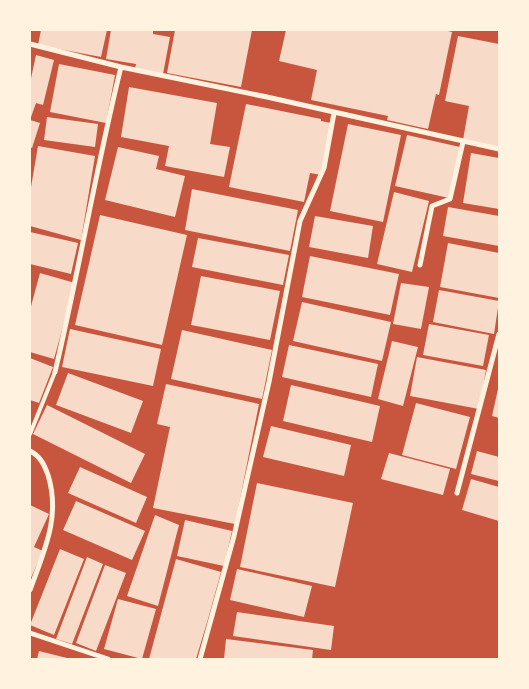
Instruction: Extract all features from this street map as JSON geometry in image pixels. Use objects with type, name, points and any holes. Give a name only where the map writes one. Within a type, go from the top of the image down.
[{"type":"street","points":[[30,44],[121,67],[267,97],[499,149]]},
{"type":"street","points":[[56,372],[69,318],[95,181],[121,67]]},
{"type":"street","points":[[200,659],[234,536],[269,382],[300,221],[324,168],[334,113]]},
{"type":"street","points":[[420,265],[432,206],[450,199],[463,142]]},
{"type":"street","points":[[458,493],[499,334]]},
{"type":"street","points":[[30,451],[40,458],[46,469],[53,498],[53,514],[46,547],[30,590]]},
{"type":"street","points":[[30,633],[108,659]]},
{"type":"lane","points":[[30,434],[56,372]]},
{"type":"building","points":[[41,30],[107,30],[101,57],[38,45]]},
{"type":"building","points":[[111,30],[153,30],[153,34],[170,37],[163,74],[135,69],[136,64],[106,59]]},
{"type":"building","points":[[175,30],[252,30],[241,87],[167,73]]},
{"type":"building","points":[[286,30],[444,30],[452,32],[439,95],[436,94],[428,129],[387,120],[388,116],[311,100],[317,70],[279,61]]},
{"type":"building","points":[[458,36],[499,44],[499,147],[463,140],[469,106],[445,101]]},
{"type":"building","points":[[36,55],[54,60],[43,105],[36,103],[30,120],[30,83]]},
{"type":"building","points":[[59,64],[115,75],[106,123],[50,112]]},
{"type":"building","points":[[129,87],[217,103],[210,144],[230,147],[224,177],[165,166],[169,146],[121,137]]},
{"type":"building","points":[[246,104],[321,119],[321,121],[331,123],[321,175],[310,173],[304,202],[229,187]]},
{"type":"building","points":[[47,117],[98,124],[95,147],[44,140]]},
{"type":"building","points":[[30,120],[40,123],[32,148],[30,147]]},
{"type":"building","points":[[348,124],[401,135],[383,222],[330,211]]},
{"type":"building","points":[[407,135],[460,147],[449,198],[395,186]]},
{"type":"building","points":[[38,146],[95,156],[81,240],[30,226],[30,193]]},
{"type":"building","points":[[118,147],[159,156],[156,169],[185,176],[175,217],[105,200]]},
{"type":"building","points":[[471,153],[499,158],[499,209],[463,203]]},
{"type":"building","points":[[192,189],[298,210],[290,251],[185,230]]},
{"type":"building","points":[[394,192],[429,201],[412,272],[377,264]]},
{"type":"building","points":[[448,207],[499,216],[499,246],[443,236]]},
{"type":"building","points":[[100,215],[187,235],[162,345],[75,325]]},
{"type":"building","points":[[315,216],[373,226],[368,258],[309,247]]},
{"type":"building","points":[[30,232],[78,243],[71,274],[30,264]]},
{"type":"building","points":[[198,238],[289,255],[283,285],[192,267]]},
{"type":"building","points":[[448,243],[499,253],[499,298],[440,287]]},
{"type":"building","points":[[310,256],[399,274],[390,315],[302,297]]},
{"type":"building","points":[[40,273],[75,283],[54,359],[30,352],[30,310]]},
{"type":"building","points":[[201,276],[280,291],[270,340],[191,325]]},
{"type":"building","points":[[401,283],[429,287],[421,329],[393,324]]},
{"type":"building","points":[[439,290],[499,301],[494,334],[433,322]]},
{"type":"building","points":[[302,302],[391,322],[382,361],[293,341]]},
{"type":"building","points":[[429,324],[489,335],[483,366],[423,355]]},
{"type":"building","points":[[70,329],[161,349],[153,386],[62,367]]},
{"type":"building","points":[[182,330],[272,350],[262,399],[171,379]]},
{"type":"building","points":[[392,341],[418,347],[403,406],[378,399]]},
{"type":"building","points":[[289,345],[378,364],[371,397],[282,377]]},
{"type":"building","points":[[417,357],[486,370],[479,409],[410,396]]},
{"type":"building","points":[[30,358],[53,367],[39,403],[30,400]]},
{"type":"building","points":[[68,373],[143,401],[131,433],[56,405]]},
{"type":"building","points":[[166,384],[259,404],[235,524],[153,508],[170,427],[157,424]]},
{"type":"building","points":[[291,385],[380,406],[372,442],[283,421]]},
{"type":"building","points":[[499,389],[499,418],[492,416]]},
{"type":"building","points":[[416,403],[470,417],[456,469],[402,455]]},
{"type":"building","points":[[47,405],[145,454],[131,483],[33,434]]},
{"type":"building","points":[[271,426],[351,445],[344,476],[263,457]]},
{"type":"building","points":[[477,451],[499,457],[499,481],[471,474]]},
{"type":"building","points":[[389,453],[450,469],[443,495],[381,479]]},
{"type":"building","points":[[80,467],[147,497],[136,523],[68,493]]},
{"type":"building","points":[[471,479],[499,487],[499,521],[462,510]]},
{"type":"building","points":[[257,483],[353,503],[335,587],[240,567]]},
{"type":"building","points":[[76,501],[145,531],[132,560],[63,530]]},
{"type":"building","points":[[30,505],[49,514],[34,547],[43,551],[30,580]]},
{"type":"building","points":[[155,515],[179,525],[158,606],[127,596]]},
{"type":"building","points":[[185,520],[232,531],[224,566],[177,556]]},
{"type":"building","points":[[60,549],[84,559],[54,635],[30,625]]},
{"type":"building","points":[[87,557],[103,564],[72,644],[56,639]]},
{"type":"building","points":[[176,559],[221,572],[196,659],[149,659]]},
{"type":"building","points":[[105,565],[126,573],[96,651],[76,643]]},
{"type":"building","points":[[237,569],[312,586],[304,617],[230,600]]},
{"type":"building","points":[[118,599],[156,609],[142,659],[104,649]]},
{"type":"building","points":[[237,612],[334,626],[331,650],[233,636]]},
{"type":"building","points":[[226,639],[313,650],[312,659],[224,659]]},
{"type":"building","points":[[39,651],[67,658],[67,659],[37,659]]}]
